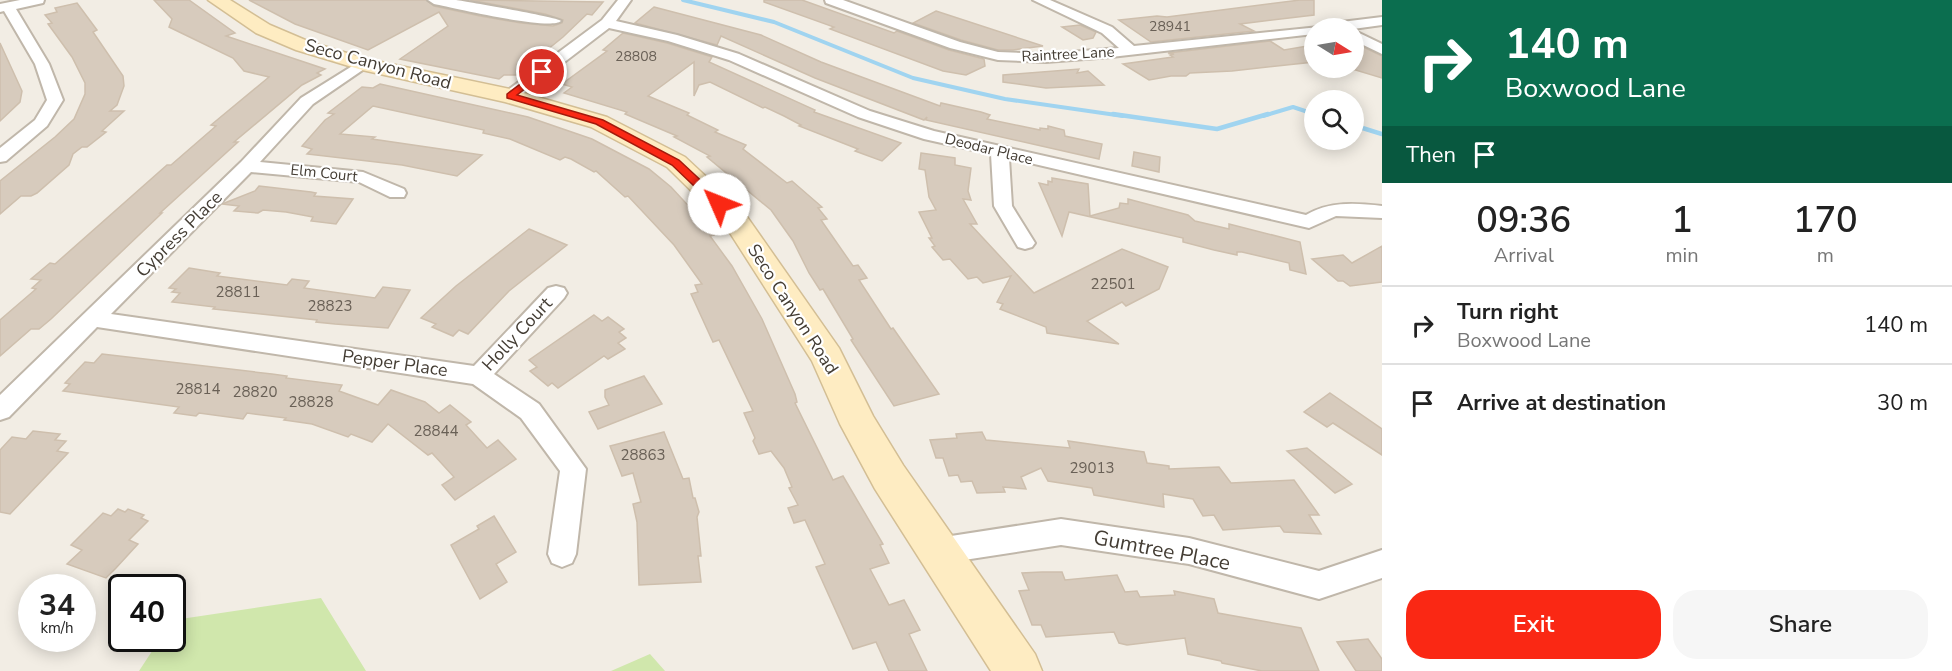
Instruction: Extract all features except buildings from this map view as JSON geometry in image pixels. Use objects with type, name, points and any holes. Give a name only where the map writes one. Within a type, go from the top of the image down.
[{"type":"street","points":[[0,157],[41,123],[55,100],[42,64],[4,7],[38,0]]},
{"type":"street","name":"Seco Canyon Road","points":[[217,0],[263,29],[303,46],[362,64],[510,96],[599,122],[676,162],[733,217],[827,357],[858,424],[889,477],[1018,671]]},
{"type":"street","points":[[434,0],[525,18],[554,21]]},
{"type":"street","name":"Raintree Lane","points":[[831,0],[955,45],[998,56],[1046,58],[1304,31]]},
{"type":"street","points":[[1039,0],[1107,30],[1130,50]]},
{"type":"street","points":[[510,96],[607,23],[623,2]]},
{"type":"street","points":[[1364,24],[1382,21]]},
{"type":"street","name":"Deodar Place","points":[[607,23],[672,38],[734,57],[864,114],[1000,152],[1309,222],[1323,212],[1352,209],[1382,212]]},
{"type":"street","points":[[1364,40],[1382,50]]},
{"type":"street","name":"Cypress Place","points":[[0,410],[247,166],[307,101],[362,64]]},
{"type":"street","points":[[1000,152],[1003,206],[1025,243]]},
{"type":"street","name":"Elm Court","points":[[247,166],[363,177],[397,193]]},
{"type":"street","name":"Holly Court","points":[[479,376],[556,292]]},
{"type":"street","name":"Pepper Place","points":[[94,319],[479,376],[530,411],[573,469],[562,554]]},
{"type":"street","name":"Gumtree Place","points":[[938,551],[1061,532],[1189,551],[1319,585],[1382,564]]},
{"type":"green space","points":[[321,598],[366,671],[139,671],[151,652],[186,652],[186,618]]},
{"type":"green space","points":[[650,654],[665,671],[611,671]]},
{"type":"waterway","points":[[683,0],[774,22],[913,78],[1005,99],[1123,116]]},
{"type":"waterway","points":[[1263,116],[1293,107],[1304,111]]},
{"type":"waterway","points":[[1113,114],[1217,129],[1268,114]]},
{"type":"waterway","points":[[1364,128],[1382,134]]},
{"type":"route","points":[[542,72],[510,96],[599,122],[676,162],[719,204]]}]
